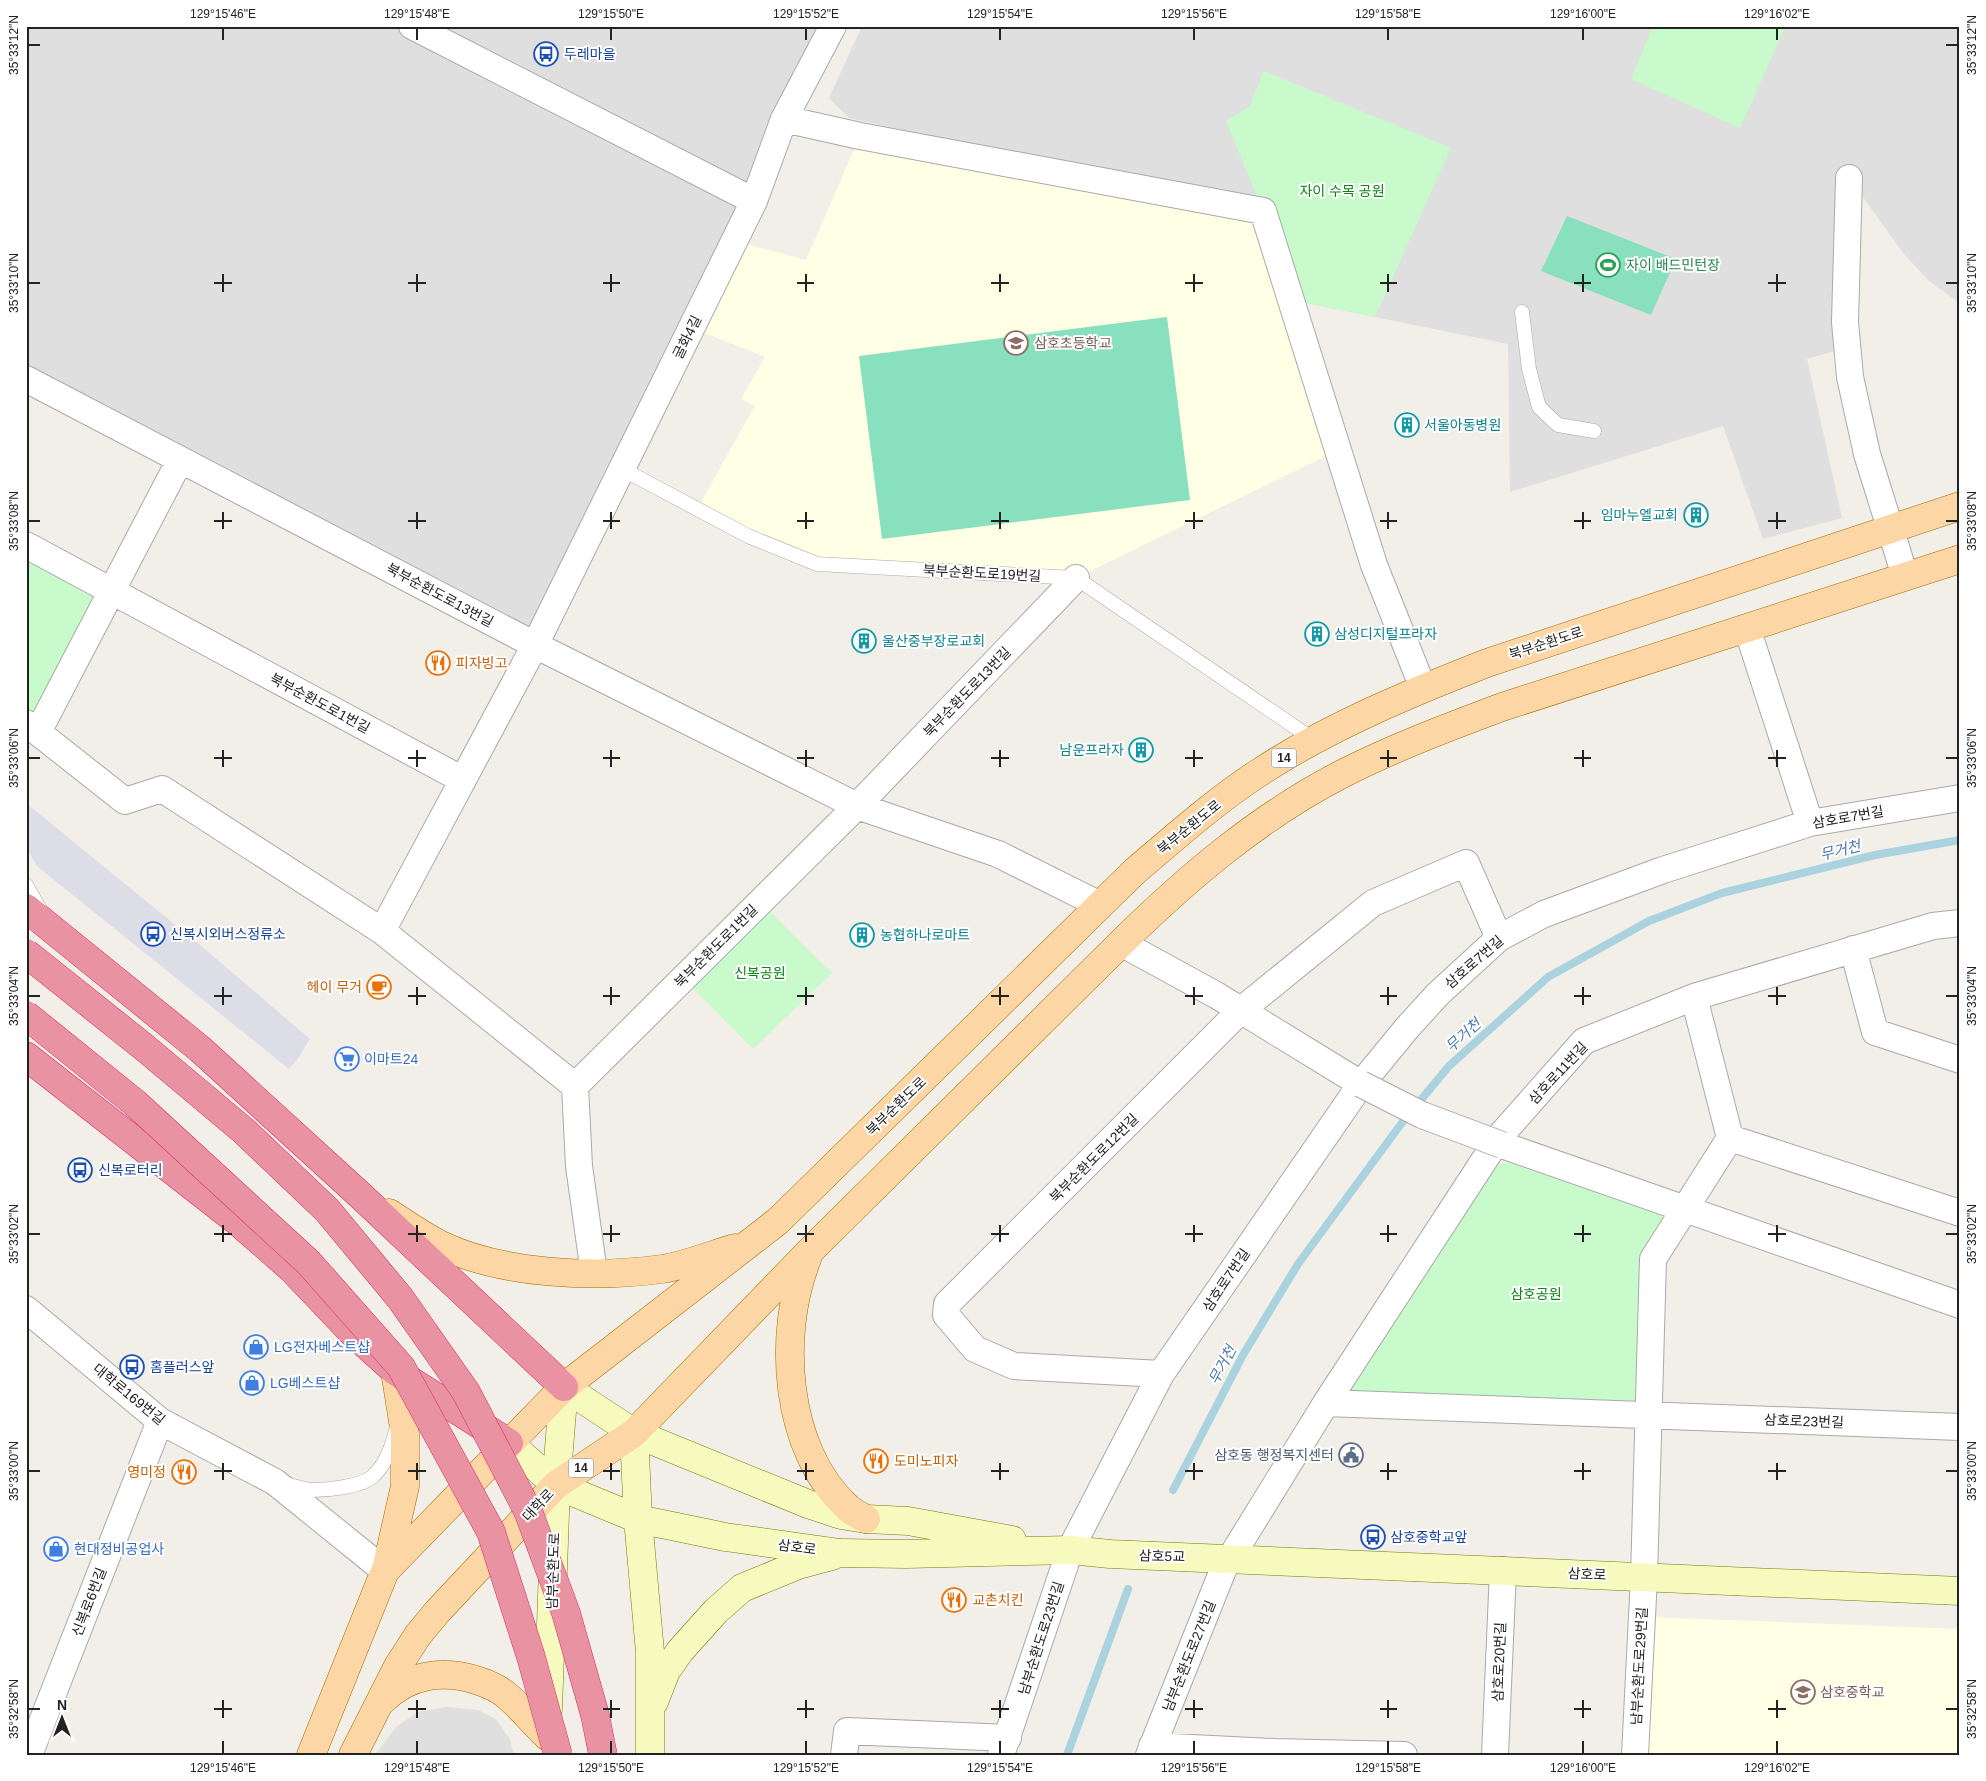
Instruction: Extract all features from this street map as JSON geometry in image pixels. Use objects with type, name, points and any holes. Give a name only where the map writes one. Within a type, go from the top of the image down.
[{"type":"highway","points":[[26,908],[200,1049],[360,1195],[564,1387]]},
{"type":"highway","points":[[26,953],[145,1048],[244,1131],[327,1210],[400,1298],[466,1392],[528,1511],[566,1613],[595,1715],[603,1755]]},
{"type":"highway","points":[[26,1015],[134,1102],[309,1263],[401,1367],[491,1532],[531,1657],[550,1749]]},
{"type":"highway","points":[[26,1056],[244,1227],[292,1269],[351,1331],[395,1371],[509,1443]]},
{"type":"main road","name":"북부순환도로","points":[[564,1387],[778,1222],[1134,872],[1196,819],[1257,774],[1314,740],[1423,688],[1496,660],[1960,506]]},
{"type":"main road","name":"14","points":[[810,1251],[1162,902],[1225,850],[1284,808],[1343,774],[1443,729],[1502,707],[1960,559]]},
{"type":"main road","points":[[360,1195],[442,1245],[473,1257],[500,1264],[556,1272],[594,1273],[664,1269],[751,1243]]},
{"type":"main road","points":[[810,1251],[799,1278],[792,1309],[789,1341],[792,1381],[798,1418],[807,1449],[817,1471],[832,1492],[848,1509],[866,1519]]},
{"type":"main road","name":"대학로","points":[[353,1755],[376,1706],[398,1666],[418,1635],[438,1611],[556,1486],[634,1433],[810,1251]]},
{"type":"main road","points":[[385,1571],[405,1486],[405,1434],[395,1371]]},
{"type":"main road","name":"14","points":[[311,1755],[385,1571],[564,1387]]},
{"type":"main road","points":[[564,1387],[634,1433],[808,1504],[841,1515],[866,1519],[908,1521],[1070,1550]]},
{"type":"main road","name":"남부순환도로","points":[[550,1749],[556,1486],[564,1387]]},
{"type":"main road","points":[[634,1433],[638,1519],[650,1652],[650,1755]]},
{"type":"main road","name":"삼호로","points":[[509,1443],[556,1486],[638,1519],[725,1537],[840,1554],[1070,1550],[1110,1554]]},
{"type":"main road","points":[[649,1723],[656,1694],[666,1671],[680,1651],[716,1611],[742,1588],[798,1565],[840,1554]]},
{"type":"main road","name":"삼호5교","points":[[1110,1554],[1223,1558]]},
{"type":"main road","name":"삼호로","points":[[1223,1558],[1960,1591]]},
{"type":"main road","points":[[376,1706],[391,1692],[409,1681],[425,1676],[444,1674],[465,1676],[505,1694],[550,1749]]},
{"type":"street","points":[[412,26],[754,201]]},
{"type":"street","name":"굴화4길","points":[[463,780],[535,645],[754,201],[784,118],[833,26]]},
{"type":"street","points":[[784,118],[860,136],[1263,210],[1374,565],[1423,688]]},
{"type":"street","points":[[1850,178],[1845,322],[1850,376],[1867,454],[1905,576]]},
{"type":"street","name":"북부순환도로13번길","points":[[26,379],[535,645],[857,806],[998,854],[1100,905]]},
{"type":"street","points":[[180,460],[112,591],[32,728],[126,800],[162,789],[382,931],[575,1086],[579,1166],[594,1273]]},
{"type":"street","name":"북부순환도로1번길","points":[[26,545],[463,780]]},
{"type":"street","name":"북부순환도로13번길","points":[[857,806],[1076,578]]},
{"type":"street","points":[[1747,628],[1810,823]]},
{"type":"street","points":[[382,931],[463,780]]},
{"type":"street","name":"삼호로7번길","points":[[1070,1550],[1161,1374],[1361,1084],[1438,994],[1499,938],[1544,914],[1663,870],[1810,823],[1960,798]]},
{"type":"street","name":"북부순환도로1번길","points":[[575,1086],[857,806]]},
{"type":"street","name":"북부순환도로12번길","points":[[1161,1374],[1014,1366],[975,1348],[946,1315],[947,1304],[1240,1011],[1373,903],[1466,863],[1499,938]]},
{"type":"street","name":"삼호로11번길","points":[[1223,1558],[1500,1136],[1584,1041],[1694,997],[1853,948],[1933,926],[1960,923]]},
{"type":"street","points":[[1121,942],[1216,995],[1361,1084],[1422,1114],[1502,1145],[1960,1304]]},
{"type":"street","points":[[1853,948],[1875,1032],[1960,1060]]},
{"type":"street","points":[[1644,1577],[1647,1415],[1653,1259],[1730,1138],[1694,997]]},
{"type":"street","points":[[1730,1138],[1960,1213]]},
{"type":"street","name":"대학로169번길","points":[[27,1312],[160,1421],[275,1482],[385,1571]]},
{"type":"street","points":[[1326,1403],[1647,1415]]},
{"type":"street","name":"삼호로23번길","points":[[1647,1415],[1960,1427]]},
{"type":"street","name":"신복로6번길","points":[[29,1755],[160,1421]]},
{"type":"street","name":"남부순환도로23번길","points":[[1004,1746],[1070,1550]]},
{"type":"street","name":"남부순환도로27번길","points":[[1150,1751],[1223,1570],[1223,1558]]},
{"type":"street","name":"삼호로20번길","points":[[1495,1755],[1503,1570]]},
{"type":"street","name":"남부순환도로29번길","points":[[1635,1755],[1644,1577]]},
{"type":"street","points":[[844,1755],[847,1731],[1004,1746]]},
{"type":"street","points":[[1150,1751],[1404,1755]]},
{"type":"lane","points":[[1522,312],[1529,369],[1539,407],[1558,425],[1594,431]]},
{"type":"lane","name":"북부순환도로19번길","points":[[622,469],[748,536],[817,564],[1076,578]]},
{"type":"lane","points":[[1076,578],[1314,740]]},
{"type":"lane","points":[[26,885],[50,927]]},
{"type":"lane","points":[[275,1482],[310,1490],[324,1490],[353,1485],[370,1479],[381,1466],[393,1444],[396,1428],[395,1371]]},
{"type":"shaded area","points":[[26,26],[833,26],[535,645],[26,379]]},
{"type":"shaded area","points":[[862,26],[1960,26],[1960,303],[1929,281],[1903,253],[1850,179],[1852,346],[1807,359],[1842,518],[1763,539],[1723,426],[1510,492],[1508,344],[1291,300],[1263,210],[849,118],[829,98]]},
{"type":"shaded area","name":"삼호초등학교","points":[[860,136],[1263,211],[1338,450],[1076,578],[817,564],[697,509],[755,406],[741,399],[765,357],[692,328],[735,241],[806,260]]},
{"type":"shaded area","points":[[26,803],[206,950],[310,1039],[289,1069],[38,867],[26,848]]},
{"type":"shaded area","name":"삼호중학교","points":[[1648,1617],[1960,1629],[1960,1755],[1643,1755]]},
{"type":"shaded area","points":[[446,1707],[478,1710],[496,1719],[510,1740],[514,1755],[375,1755],[396,1727],[418,1712]]},
{"type":"green space","points":[[1653,26],[1786,26],[1740,128],[1631,79]]},
{"type":"green space","name":"자이 수목 공원","points":[[1264,71],[1451,148],[1375,317],[1291,300],[1263,211],[1226,121],[1250,106]]},
{"type":"green space","name":"자이 배드민턴장","points":[[1567,216],[1676,259],[1651,315],[1541,271]]},
{"type":"green space","points":[[1167,317],[1190,500],[882,539],[859,356]]},
{"type":"green space","points":[[26,545],[111,591],[38,732],[26,723]]},
{"type":"green space","name":"신복공원","points":[[761,902],[832,973],[753,1049],[683,978]]},
{"type":"green space","name":"삼호공원","points":[[1508,1162],[1669,1215],[1638,1401],[1347,1391],[1497,1165]]},
{"type":"waterway","name":"무거천","points":[[1173,1490],[1243,1355],[1298,1264],[1401,1124],[1449,1066],[1548,977],[1649,921],[1722,893],[1875,855],[1960,840]]},
{"type":"waterway","name":"무거천","points":[[1067,1755],[1128,1589]]},
{"type":"place","name":"두레마을","points":[[546,54]]},
{"type":"place","name":"자이 배드민턴장","points":[[1608,265]]},
{"type":"place","name":"삼호초등학교","points":[[1016,343]]},
{"type":"place","name":"서울아동병원","points":[[1407,425]]},
{"type":"place","name":"임마누엘교회","points":[[1696,515]]},
{"type":"place","name":"삼성디지털프라자","points":[[1317,634]]},
{"type":"place","name":"울산중부장로교회","points":[[864,641]]},
{"type":"place","name":"피자빙고","points":[[438,663]]},
{"type":"place","name":"남운프라자","points":[[1141,750]]},
{"type":"place","name":"신복시외버스정류소","points":[[153,934]]},
{"type":"place","name":"농협하나로마트","points":[[862,935]]},
{"type":"place","name":"헤이 무거","points":[[379,987]]},
{"type":"place","name":"이마트24","points":[[347,1059]]},
{"type":"place","name":"신복로터리","points":[[80,1170]]},
{"type":"place","name":"LG전자베스트샵","points":[[256,1347]]},
{"type":"place","name":"홈플러스앞","points":[[132,1367]]},
{"type":"place","name":"LG베스트샵","points":[[252,1383]]},
{"type":"place","name":"삼호동 행정복지센터","points":[[1351,1455]]},
{"type":"place","name":"도미노피자","points":[[876,1461]]},
{"type":"place","name":"영미정","points":[[184,1472]]},
{"type":"place","name":"삼호중학교앞","points":[[1373,1537]]},
{"type":"place","name":"현대정비공업사","points":[[56,1549]]},
{"type":"place","name":"교촌치킨","points":[[954,1600]]},
{"type":"place","name":"삼호중학교","points":[[1803,1692]]}]
